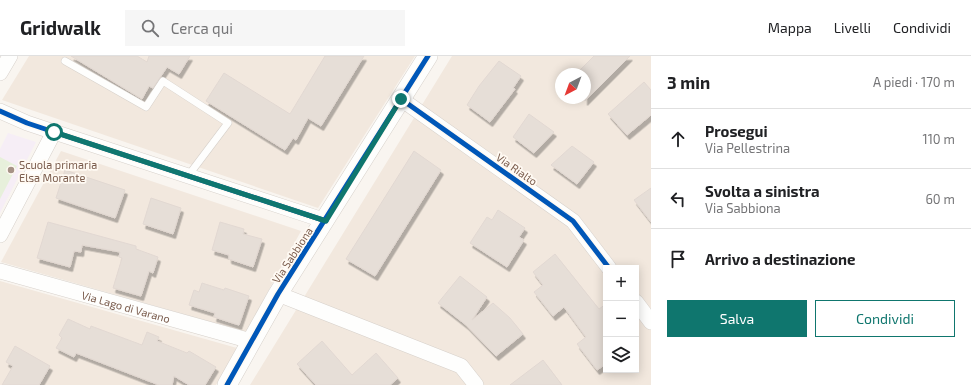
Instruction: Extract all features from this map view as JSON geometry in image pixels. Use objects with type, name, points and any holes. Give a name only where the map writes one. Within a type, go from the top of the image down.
[{"type":"street","points":[[0,73],[10,56]]},
{"type":"street","name":"Via Sabbiona","points":[[227,385],[278,294],[326,221],[428,56]]},
{"type":"street","name":"Via Rialto","points":[[401,99],[573,221],[607,265]]},
{"type":"street","points":[[0,111],[27,123],[326,221]]},
{"type":"street","points":[[0,234],[54,132]]},
{"type":"street","name":"Via Lago di Varano","points":[[0,271],[252,341]]},
{"type":"street","points":[[278,294],[461,366],[476,385]]},
{"type":"street","points":[[639,306],[651,322]]},
{"type":"lane","points":[[65,62],[146,107],[163,81],[228,123],[188,176]]},
{"type":"shaded area","points":[[29,56],[415,56],[318,208],[2,100]]},
{"type":"shaded area","points":[[452,56],[651,56],[651,385],[250,385]]},
{"type":"shaded area","name":"Scuola primaria Elsa Morante","points":[[8,133],[36,142],[0,213],[0,149]]},
{"type":"shaded area","points":[[61,151],[301,231],[246,332],[1,262]]},
{"type":"shaded area","points":[[0,281],[237,348],[216,385],[0,385]]},
{"type":"green space","points":[[0,157],[17,166],[0,199]]},
{"type":"building","points":[[71,56],[137,56],[147,62],[149,56],[190,56],[179,74],[167,67],[153,88],[149,86],[142,99]]},
{"type":"building","points":[[325,56],[364,56],[321,126],[308,118],[296,140],[293,138],[285,150],[206,101],[224,73],[290,114]]},
{"type":"building","points":[[594,56],[630,56],[591,95],[591,68],[582,68]]},
{"type":"building","points":[[499,61],[521,76],[513,88],[515,89],[490,122],[467,105],[479,86]]},
{"type":"building","points":[[644,82],[651,90],[651,115],[627,135],[608,114]]},
{"type":"building","points":[[529,114],[554,132],[534,153],[513,137]]},
{"type":"building","points":[[572,146],[594,162],[577,184],[551,165]]},
{"type":"building","points":[[414,151],[441,170],[375,276],[346,259]]},
{"type":"building","points":[[65,170],[125,190],[115,218],[56,198]]},
{"type":"building","points":[[651,188],[651,222],[634,200]]},
{"type":"building","points":[[151,198],[181,208],[173,234],[143,224]]},
{"type":"building","points":[[498,210],[525,228],[519,237],[524,240],[507,267],[470,243],[487,217],[492,220]]},
{"type":"building","points":[[48,222],[136,246],[136,249],[158,257],[153,273],[149,271],[141,296],[113,288],[122,258],[119,257],[120,252],[82,245],[81,252],[74,251],[70,267],[37,258]]},
{"type":"building","points":[[220,222],[244,229],[243,234],[262,239],[253,267],[229,259],[229,255],[212,250]]},
{"type":"building","points":[[555,254],[599,309],[603,306],[603,366],[597,370],[577,344],[586,337],[564,307],[553,316],[534,292],[543,285],[533,272]]},
{"type":"building","points":[[460,276],[487,297],[472,320],[493,303],[510,318],[523,334],[496,356],[466,325],[438,303]]},
{"type":"building","points":[[202,283],[224,290],[225,288],[249,296],[239,325],[214,317],[215,313],[189,305],[194,290],[199,292]]},
{"type":"building","points":[[68,319],[90,329],[91,326],[142,345],[147,332],[159,337],[157,341],[187,353],[189,351],[216,367],[205,385],[189,385],[174,376],[172,385],[159,385],[76,353],[74,357],[56,348],[62,338],[59,335]]},
{"type":"building","points":[[322,341],[352,375],[376,353],[398,378],[390,385],[316,385],[297,364]]},
{"type":"building","points":[[15,346],[50,366],[39,385],[2,385],[13,366],[6,362]]},
{"type":"building","points":[[543,360],[562,385],[510,385]]},
{"type":"cycle path","points":[[227,385],[278,294],[428,56]]},
{"type":"cycle path","points":[[401,99],[573,221],[607,265]]},
{"type":"cycle path","points":[[0,111],[27,123],[326,221]]},
{"type":"place","name":"Scuola primaria Elsa Morante","points":[[11,170]]},
{"type":"route","points":[[54,132],[326,221],[401,99]]}]
